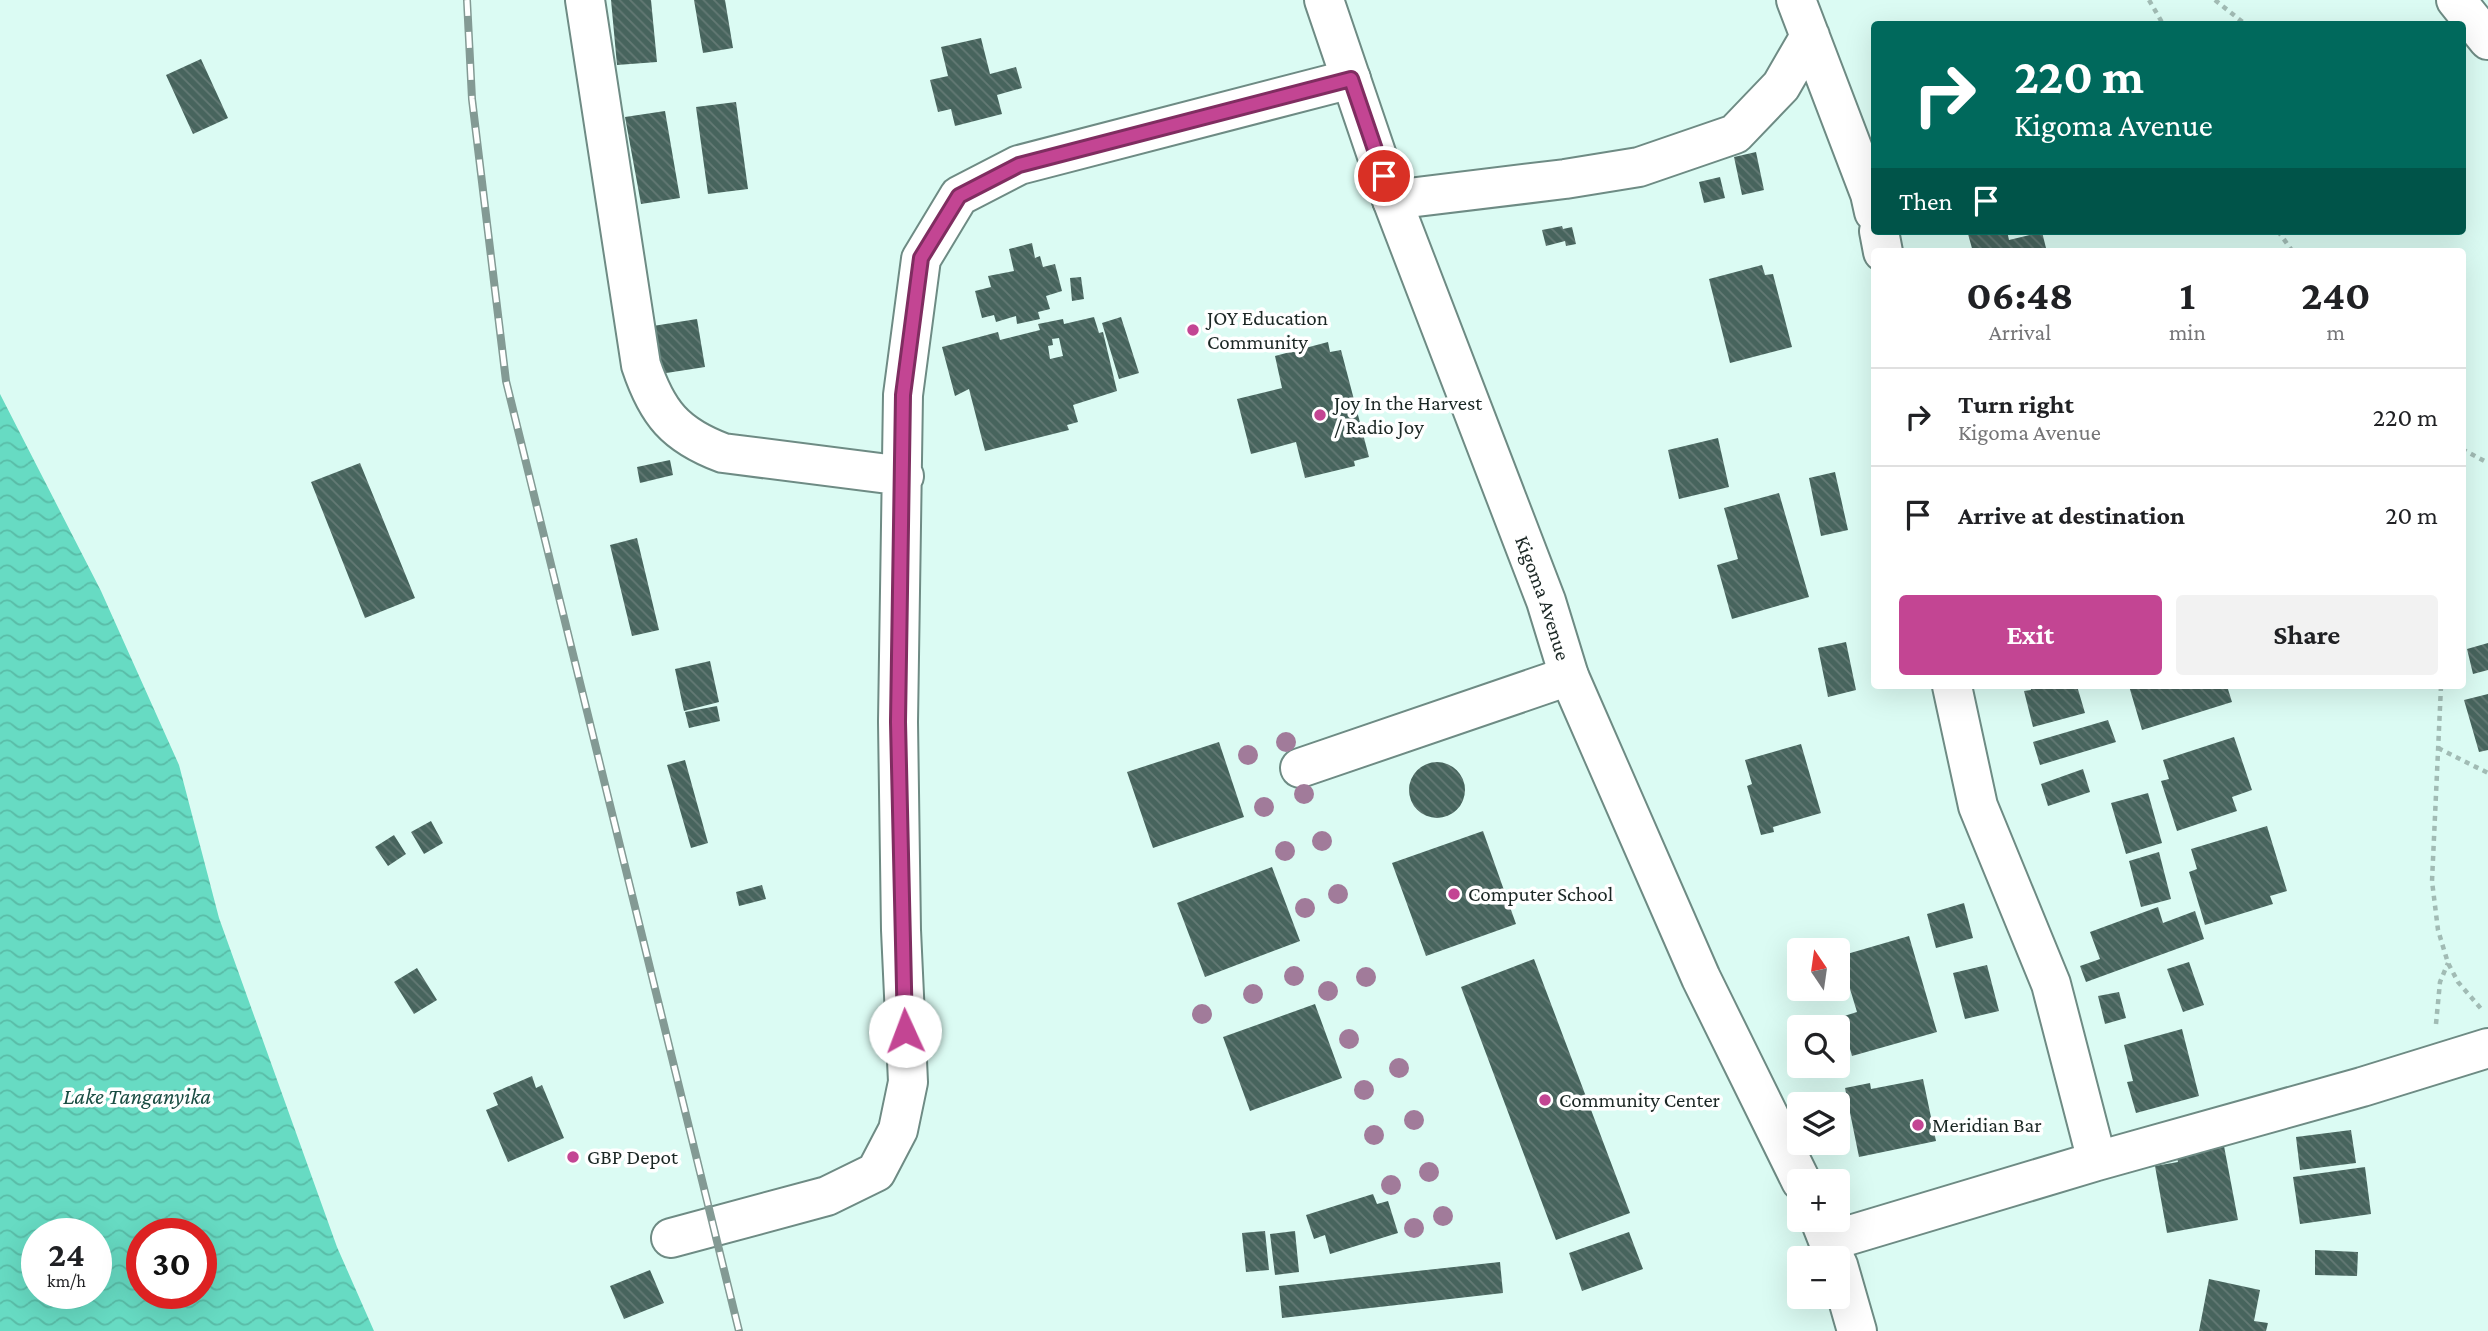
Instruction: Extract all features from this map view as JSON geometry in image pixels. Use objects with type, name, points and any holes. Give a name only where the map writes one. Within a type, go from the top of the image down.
[{"type":"street","points":[[585,0],[641,365],[651,394],[672,425],[695,443],[723,453],[904,476]]},
{"type":"street","name":"Kigoma Avenue","points":[[1324,0],[1392,200],[1546,601],[1569,676],[1701,978],[1795,1169]]},
{"type":"street","points":[[1796,0],[1871,204]]},
{"type":"street","points":[[2456,0],[2488,40]]},
{"type":"street","points":[[1392,200],[1639,167],[1735,134],[1781,86],[1810,36]]},
{"type":"street","points":[[671,1238],[827,1196],[876,1172],[898,1130],[908,1082],[901,930],[898,722],[904,476],[903,395],[921,258],[959,196],[1019,165],[1351,79]]},
{"type":"street","points":[[1300,768],[1569,676]]},
{"type":"street","points":[[1953,689],[1978,806],[2051,984],[2097,1161]]},
{"type":"street","points":[[1831,1246],[2097,1161],[2471,1053]]},
{"type":"street","points":[[1850,1308],[1857,1331]]},
{"type":"path","points":[[2149,0],[2161,21]]},
{"type":"path","points":[[2215,0],[2241,21]]},
{"type":"path","points":[[2466,451],[2488,463]]},
{"type":"path","points":[[2441,689],[2432,881],[2438,930],[2448,964],[2458,982],[2488,1016]]},
{"type":"path","points":[[2438,748],[2488,773]]},
{"type":"path","points":[[2448,964],[2440,982],[2435,1023],[2471,1053]]},
{"type":"water","name":"Lake Tanganyika","points":[[0,394],[101,591],[179,765],[219,918],[337,1247],[374,1331],[0,1331]]},
{"type":"building","points":[[611,0],[651,0],[657,62],[617,65]]},
{"type":"building","points":[[694,0],[725,0],[733,48],[703,53]]},
{"type":"building","points":[[981,38],[990,74],[1016,67],[1022,88],[997,95],[1002,114],[955,126],[951,109],[938,112],[930,80],[948,76],[941,47]]},
{"type":"building","points":[[201,59],[228,118],[193,134],[166,75]]},
{"type":"building","points":[[736,102],[748,189],[708,194],[696,107]]},
{"type":"building","points":[[665,111],[680,198],[641,204],[625,117]]},
{"type":"building","points":[[1756,152],[1764,190],[1742,195],[1734,157]]},
{"type":"building","points":[[1720,177],[1725,198],[1704,203],[1699,182]]},
{"type":"building","points":[[1562,226],[1563,229],[1572,227],[1576,244],[1566,246],[1565,241],[1546,246],[1542,230]]},
{"type":"building","points":[[1968,235],[2008,235],[2009,240],[2043,235],[2046,248],[1972,248]]},
{"type":"building","points":[[1032,243],[1035,258],[1040,256],[1043,267],[1055,264],[1062,291],[1046,296],[1050,309],[1038,312],[1040,319],[1017,324],[1016,316],[996,322],[994,315],[982,318],[975,291],[991,287],[988,276],[1014,271],[1009,249]]},
{"type":"building","points":[[1762,265],[1765,275],[1773,274],[1792,347],[1730,363],[1709,279]]},
{"type":"building","points":[[1081,277],[1084,299],[1072,301],[1070,278]]},
{"type":"building","points":[[1094,317],[1099,333],[1103,332],[1117,391],[1073,405],[1078,422],[1067,425],[1069,430],[985,451],[969,389],[955,396],[942,347],[998,332],[1000,340],[1040,330],[1038,324],[1063,319],[1064,324]],"holes":[[[1059,338],[1063,356],[1050,359],[1048,346],[1053,345],[1052,339]]]},
{"type":"building","points":[[1121,317],[1139,373],[1119,379],[1102,323]]},
{"type":"building","points":[[697,319],[705,367],[660,374],[653,326]]},
{"type":"building","points":[[1328,342],[1330,352],[1341,350],[1369,457],[1354,461],[1355,466],[1305,478],[1296,442],[1251,454],[1237,399],[1282,388],[1275,356]]},
{"type":"building","points":[[1718,438],[1729,487],[1679,499],[1668,450]]},
{"type":"building","points":[[670,460],[673,475],[640,483],[637,467]]},
{"type":"building","points":[[360,463],[415,598],[365,618],[311,482]]},
{"type":"building","points":[[1835,472],[1848,530],[1821,536],[1809,478]]},
{"type":"building","points":[[1779,493],[1809,597],[1732,619],[1717,565],[1738,559],[1724,508]]},
{"type":"building","points":[[637,538],[659,630],[632,636],[610,545]]},
{"type":"building","points":[[1846,642],[1856,690],[1828,697],[1818,648]]},
{"type":"building","points":[[2488,643],[2488,670],[2473,674],[2467,649]]},
{"type":"building","points":[[710,661],[719,702],[684,711],[675,669]]},
{"type":"building","points":[[2078,689],[2085,713],[2033,727],[2024,691]]},
{"type":"building","points":[[2130,689],[2228,689],[2232,702],[2142,730]]},
{"type":"building","points":[[2488,694],[2488,750],[2479,752],[2464,700]]},
{"type":"building","points":[[717,706],[720,721],[689,728],[685,712]]},
{"type":"building","points":[[2108,720],[2116,742],[2040,765],[2033,742]]},
{"type":"building","points":[[2234,737],[2252,790],[2232,797],[2237,811],[2177,831],[2161,781],[2169,779],[2163,760]]},
{"type":"building","points":[[1219,742],[1244,817],[1153,848],[1127,772]]},
{"type":"building","points":[[1801,744],[1821,813],[1773,827],[1774,832],[1761,835],[1747,786],[1752,784],[1745,760]]},
{"type":"building","points":[[685,760],[708,843],[691,848],[667,765]]},
{"type":"building","points":[[1432,762],[1442,762],[1457,770],[1463,779],[1463,801],[1457,810],[1442,818],[1432,818],[1414,806],[1409,795],[1409,785],[1421,767]]},
{"type":"building","points":[[2083,769],[2090,792],[2048,806],[2041,784]]},
{"type":"building","points":[[2148,793],[2162,843],[2126,854],[2111,803]]},
{"type":"building","points":[[431,821],[443,843],[424,854],[411,832]]},
{"type":"building","points":[[2267,826],[2287,891],[2270,896],[2273,904],[2205,925],[2189,872],[2197,869],[2191,849]]},
{"type":"building","name":"Computer School","points":[[1483,831],[1516,924],[1426,956],[1392,863]]},
{"type":"building","points":[[394,835],[406,854],[388,866],[375,847]]},
{"type":"building","points":[[2159,852],[2171,899],[2141,907],[2129,861]]},
{"type":"building","points":[[1272,867],[1300,941],[1205,977],[1177,903]]},
{"type":"building","points":[[762,885],[766,899],[739,906],[736,892]]},
{"type":"building","points":[[1964,903],[1973,938],[1936,948],[1927,914]]},
{"type":"building","points":[[2158,907],[2163,923],[2195,911],[2204,939],[2086,982],[2080,966],[2100,959],[2090,932]]},
{"type":"building","points":[[1909,936],[1937,1032],[1852,1056],[1850,1015],[1847,1015],[1857,1012],[1850,989],[1850,953]]},
{"type":"building","name":"Community Center","points":[[1534,959],[1630,1213],[1556,1240],[1461,987]]},
{"type":"building","points":[[2189,962],[2204,1005],[2183,1012],[2167,969]]},
{"type":"building","points":[[1987,965],[1999,1011],[1965,1019],[1953,973]]},
{"type":"building","points":[[417,968],[437,1000],[414,1014],[394,982]]},
{"type":"building","points":[[2119,992],[2126,1018],[2105,1024],[2098,996]]},
{"type":"building","points":[[1315,1004],[1342,1078],[1250,1111],[1223,1037]]},
{"type":"building","points":[[2182,1029],[2199,1096],[2136,1113],[2127,1082],[2133,1081],[2124,1045]]},
{"type":"building","points":[[532,1076],[536,1088],[542,1085],[564,1138],[508,1162],[486,1110],[498,1105],[493,1093]]},
{"type":"building","points":[[1923,1079],[1936,1141],[1859,1157],[1850,1113],[1850,1092],[1846,1092],[1845,1088],[1870,1083],[1871,1089]]},
{"type":"building","points":[[2351,1130],[2356,1163],[2300,1170],[2296,1137]]},
{"type":"building","points":[[2175,1146],[2204,1150],[2224,1146],[2238,1220],[2167,1233],[2155,1166],[2178,1162]]},
{"type":"building","points":[[2365,1167],[2371,1214],[2300,1224],[2293,1177]]},
{"type":"building","points":[[1373,1194],[1377,1204],[1388,1201],[1398,1233],[1330,1254],[1325,1235],[1314,1239],[1306,1215]]},
{"type":"building","points":[[1265,1231],[1269,1270],[1246,1272],[1242,1233]]},
{"type":"building","points":[[1295,1231],[1299,1272],[1275,1275],[1270,1234]]},
{"type":"building","points":[[1629,1232],[1643,1269],[1582,1291],[1569,1253]]},
{"type":"building","points":[[2315,1250],[2358,1252],[2357,1276],[2315,1275]]},
{"type":"building","points":[[1500,1262],[1503,1293],[1282,1318],[1279,1286]]},
{"type":"building","points":[[650,1270],[664,1303],[624,1319],[610,1286]]},
{"type":"building","points":[[2209,1279],[2260,1290],[2254,1321],[2268,1323],[2266,1331],[2199,1331]]},
{"type":"railway","points":[[467,0],[472,99],[506,381],[739,1331]]},
{"type":"place","name":"JOY Education Community","points":[[1193,330]]},
{"type":"place","name":"Joy In the Harvest / Radio Joy","points":[[1320,415]]},
{"type":"place","name":"Computer School","points":[[1454,894]]},
{"type":"place","name":"Community Center","points":[[1545,1100]]},
{"type":"place","name":"Meridian Bar","points":[[1918,1125]]},
{"type":"place","name":"GBP Depot","points":[[573,1157]]},
{"type":"route","points":[[905,1031],[898,722],[904,476],[903,395],[921,258],[959,196],[1019,165],[1351,79],[1384,176]]}]
